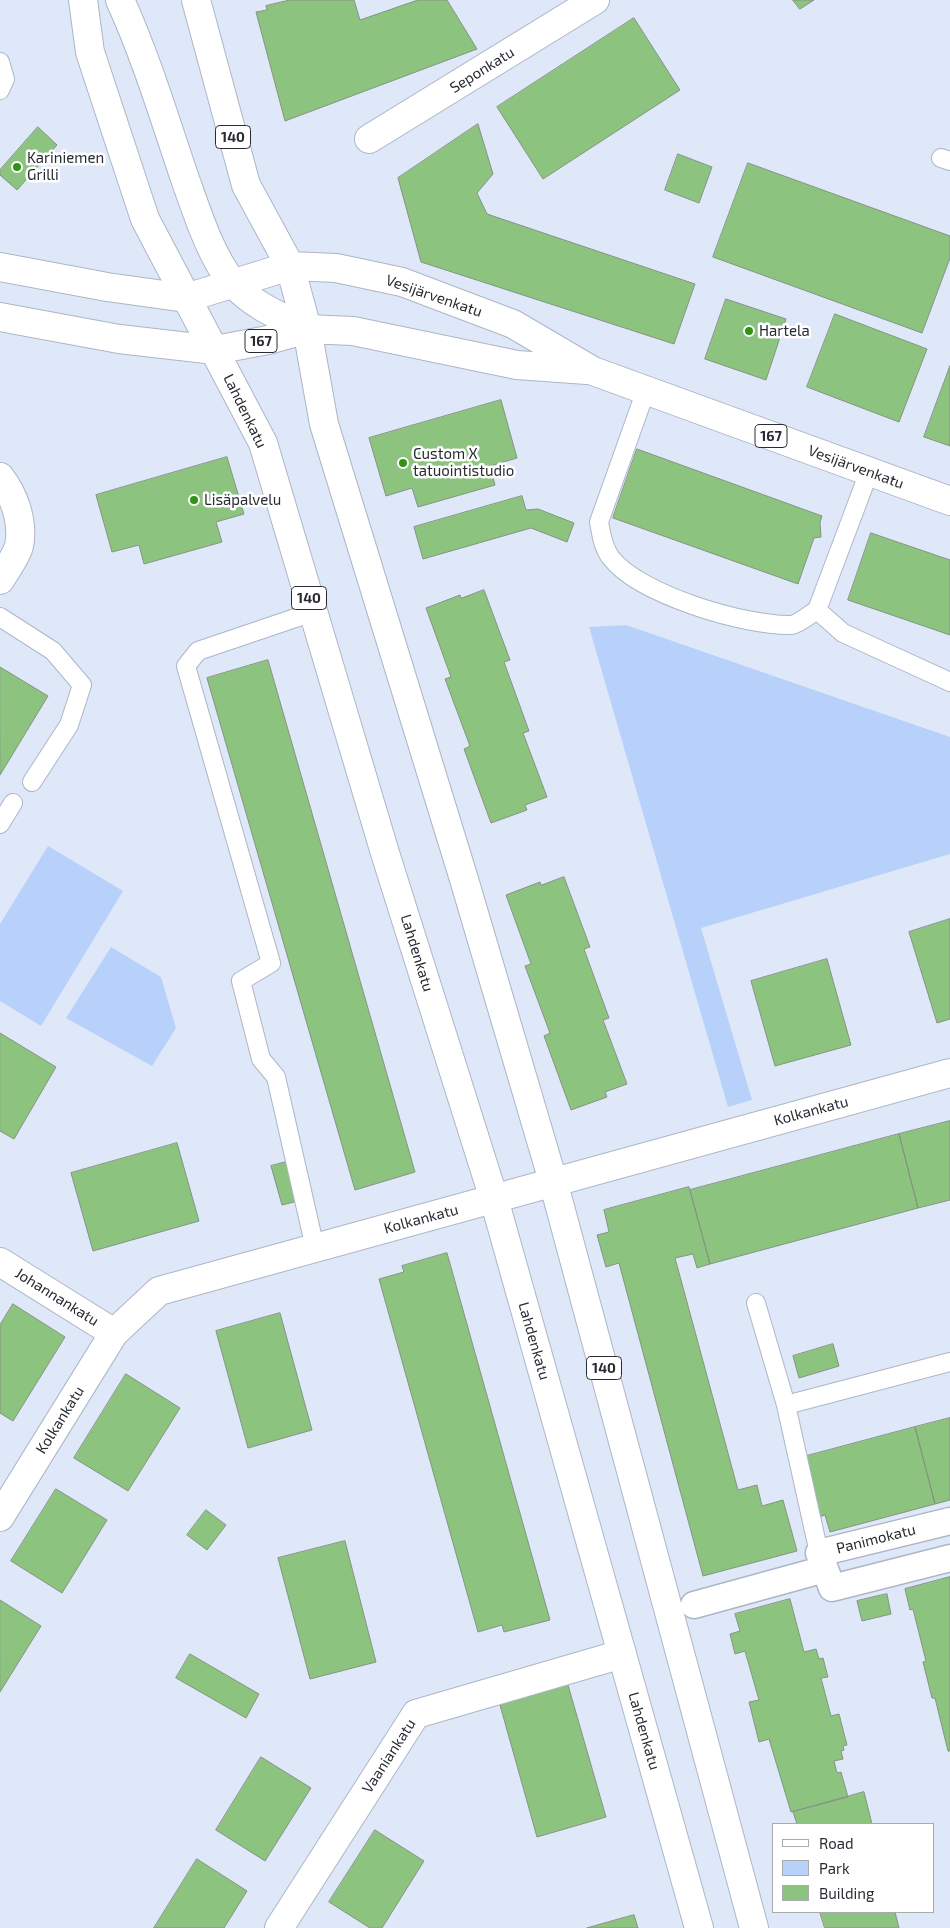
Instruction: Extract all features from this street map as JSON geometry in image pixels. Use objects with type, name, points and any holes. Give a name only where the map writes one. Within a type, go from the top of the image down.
[{"type":"main road","name":"Lahdenkatu","points":[[83,0],[90,52],[145,219],[263,443],[385,853],[494,1199],[699,1928]]},
{"type":"main road","points":[[120,0],[137,36],[194,203],[215,255],[233,283],[262,307],[307,329]]},
{"type":"main road","name":"140","points":[[196,0],[246,185],[290,266],[307,329],[324,424],[463,876],[553,1181],[754,1928]]},
{"type":"main road","name":"Seponkatu","points":[[369,139],[595,0]]},
{"type":"main road","name":"Vesijärvenkatu","points":[[0,267],[107,287],[186,298],[290,266],[336,268],[402,282],[513,324],[593,371],[950,501]]},
{"type":"main road","name":"Vesijärvenkatu","points":[[0,316],[91,334],[215,350],[268,340],[307,329],[353,331],[518,365],[593,371]]},
{"type":"main road","points":[[0,477],[11,491],[20,524],[19,547],[0,580]]},
{"type":"main road","name":"Kolkankatu","points":[[0,1517],[114,1333],[159,1291],[950,1073]]},
{"type":"main road","name":"Johannankatu","points":[[0,1262],[114,1333]]},
{"type":"main road","name":"Vaaniankatu","points":[[279,1928],[416,1714],[622,1654]]},
{"type":"street","name":"Panimokatu","points":[[694,1605],[889,1536],[950,1522]]},
{"type":"street","points":[[889,1536],[898,1571]]},
{"type":"street","name":"Panimokatu","points":[[822,1561],[832,1588],[950,1558]]},
{"type":"lane","points":[[0,62],[5,80],[0,90]]},
{"type":"lane","points":[[646,390],[599,522],[603,542],[610,558],[628,574],[669,597],[740,618],[793,625],[817,610],[869,472]]},
{"type":"lane","points":[[817,610],[843,633],[950,682]]},
{"type":"lane","points":[[313,612],[198,651],[186,666],[271,963],[241,981],[261,1059],[276,1077],[316,1248]]},
{"type":"lane","points":[[0,617],[53,651],[82,685],[69,725],[32,782]]},
{"type":"lane","points":[[0,824],[13,803]]},
{"type":"lane","points":[[756,1303],[786,1405],[822,1561]]},
{"type":"lane","points":[[786,1405],[950,1362]]},
{"type":"green space","points":[[626,625],[950,737],[950,854],[701,928],[752,1100],[728,1107],[589,627]]},
{"type":"green space","points":[[48,846],[123,891],[41,1026],[0,1001],[0,924]]},
{"type":"green space","points":[[111,947],[161,977],[176,1028],[152,1066],[66,1018]]},
{"type":"building","points":[[290,0],[354,0],[360,20],[418,0],[447,0],[477,49],[285,121],[256,12],[267,10],[266,6]]},
{"type":"building","points":[[793,0],[814,0],[800,9]]},
{"type":"building","points":[[634,18],[680,90],[543,179],[497,107]]},
{"type":"building","points":[[478,124],[493,174],[477,193],[487,214],[695,284],[674,344],[421,262],[398,178]]},
{"type":"building","points":[[38,127],[57,145],[17,190],[0,175],[0,170]]},
{"type":"building","points":[[678,154],[712,167],[699,203],[665,190]]},
{"type":"building","points":[[748,163],[950,236],[950,258],[922,333],[713,257]]},
{"type":"building","points":[[726,299],[786,319],[766,380],[705,359]]},
{"type":"building","points":[[835,314],[927,349],[899,422],[807,387]]},
{"type":"building","points":[[950,366],[950,446],[924,437]]},
{"type":"building","points":[[501,400],[517,458],[490,466],[495,485],[418,507],[412,488],[386,496],[369,438]]},
{"type":"building","points":[[637,449],[822,516],[820,522],[821,537],[814,538],[798,584],[613,518]]},
{"type":"building","points":[[227,457],[244,514],[216,522],[222,542],[144,564],[139,545],[112,552],[96,495]]},
{"type":"building","points":[[522,496],[526,510],[538,509],[574,523],[567,542],[531,528],[423,559],[414,527]]},
{"type":"building","points":[[871,533],[950,560],[950,635],[848,600]]},
{"type":"building","points":[[484,590],[510,660],[504,662],[529,731],[523,733],[547,797],[525,805],[527,810],[491,823],[464,749],[470,746],[445,679],[451,677],[426,608],[460,595],[461,598]]},
{"type":"building","points":[[268,660],[415,1172],[355,1190],[207,678]]},
{"type":"building","points":[[0,667],[48,696],[0,775]]},
{"type":"building","points":[[564,877],[590,947],[584,949],[609,1018],[603,1020],[627,1084],[605,1092],[607,1097],[571,1110],[544,1036],[550,1033],[525,966],[531,964],[506,895],[540,882],[541,885]]},
{"type":"building","points":[[950,919],[950,1019],[937,1023],[909,932]]},
{"type":"building","points":[[827,959],[851,1045],[775,1066],[751,981]]},
{"type":"building","points":[[0,1033],[56,1067],[14,1139],[0,1131]]},
{"type":"building","points":[[950,1121],[950,1200],[918,1208],[899,1134]]},
{"type":"building","points":[[899,1134],[918,1208],[710,1264],[690,1190]]},
{"type":"building","points":[[177,1143],[199,1221],[93,1251],[71,1173]]},
{"type":"building","points":[[286,1162],[298,1201],[282,1205],[271,1166]]},
{"type":"building","points":[[689,1187],[710,1264],[697,1268],[693,1254],[675,1258],[738,1490],[757,1485],[762,1506],[783,1500],[797,1551],[703,1576],[619,1263],[606,1267],[597,1235],[609,1232],[604,1210]]},
{"type":"building","points":[[447,1253],[550,1620],[504,1632],[502,1625],[478,1632],[379,1279],[404,1272],[402,1266]]},
{"type":"building","points":[[13,1304],[65,1337],[13,1421],[0,1413],[0,1325]]},
{"type":"building","points":[[280,1313],[312,1430],[248,1448],[216,1331]]},
{"type":"building","points":[[833,1344],[839,1366],[799,1378],[793,1356]]},
{"type":"building","points":[[126,1374],[180,1408],[128,1491],[74,1458]]},
{"type":"building","points":[[950,1418],[950,1500],[935,1504],[915,1427]]},
{"type":"building","points":[[915,1427],[935,1504],[830,1532],[825,1515],[819,1517],[803,1457]]},
{"type":"building","points":[[56,1489],[107,1520],[62,1593],[11,1561]]},
{"type":"building","points":[[206,1510],[226,1525],[207,1550],[187,1535]]},
{"type":"building","points":[[345,1541],[376,1662],[310,1679],[278,1558]]},
{"type":"building","points":[[950,1577],[950,1751],[948,1751],[935,1698],[932,1698],[923,1662],[926,1661],[913,1609],[910,1610],[905,1589]]},
{"type":"building","points":[[887,1594],[891,1614],[862,1621],[857,1601]]},
{"type":"building","points":[[790,1599],[804,1652],[816,1649],[819,1659],[823,1658],[828,1677],[821,1678],[831,1716],[839,1714],[847,1745],[843,1746],[844,1750],[841,1751],[843,1759],[834,1761],[837,1773],[841,1772],[848,1797],[791,1812],[769,1739],[759,1742],[749,1702],[759,1700],[745,1651],[735,1654],[730,1634],[740,1631],[735,1614]]},
{"type":"building","points":[[0,1600],[41,1626],[0,1692]]},
{"type":"building","points":[[190,1654],[259,1694],[246,1718],[176,1678]]},
{"type":"building","points":[[568,1685],[606,1817],[537,1837],[500,1705]]},
{"type":"building","points":[[261,1757],[311,1788],[265,1861],[216,1830]]},
{"type":"building","points":[[864,1792],[872,1823],[797,1823],[793,1812]]},
{"type":"building","points":[[375,1830],[424,1861],[382,1928],[370,1928],[329,1902]]},
{"type":"building","points":[[197,1859],[247,1891],[224,1928],[154,1928]]},
{"type":"building","points":[[820,1913],[895,1913],[899,1928],[825,1928]]},
{"type":"building","points":[[634,1915],[638,1928],[587,1928]]},
{"type":"place","name":"Kariniemen Grilli","points":[[17,167]]},
{"type":"place","name":"Hartela","points":[[749,331]]},
{"type":"place","name":"Custom X tatuointistudio","points":[[403,463]]},
{"type":"place","name":"Lisäpalvelu","points":[[194,500]]}]
